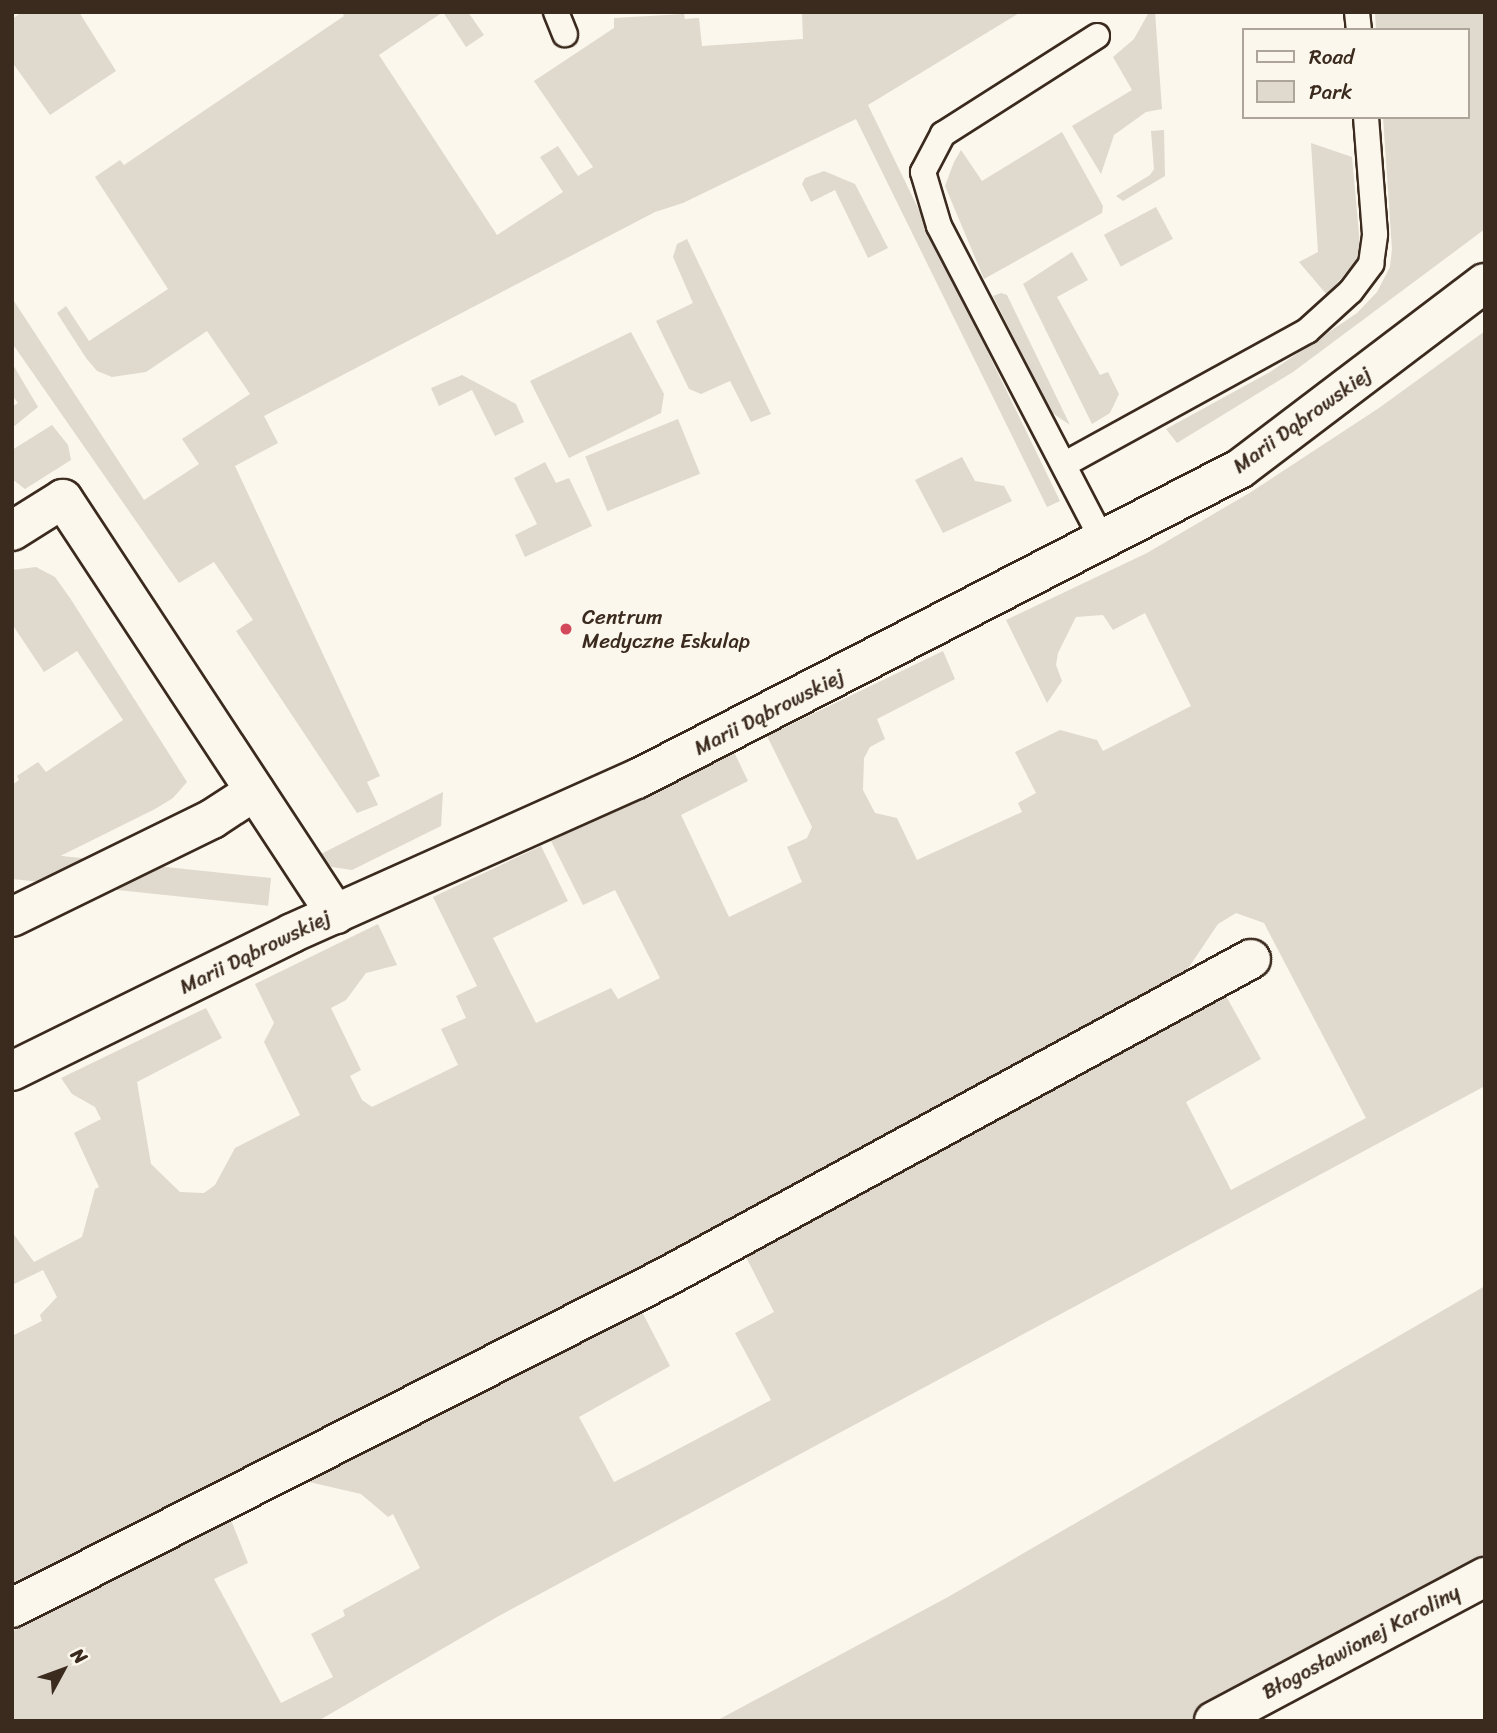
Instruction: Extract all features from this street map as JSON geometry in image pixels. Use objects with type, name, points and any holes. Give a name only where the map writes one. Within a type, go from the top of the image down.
[{"type":"street","name":"Marii Dąbrowskiej","points":[[12,1071],[336,914],[637,779],[1241,468],[1485,283]]},
{"type":"street","points":[[12,531],[63,499],[336,914]]},
{"type":"street","points":[[12,917],[212,819],[255,790]]},
{"type":"street","points":[[12,1608],[664,1278],[1251,959]]},
{"type":"street","name":"Błogosławionej Karoliny","points":[[1226,1714],[1485,1577]]},
{"type":"lane","points":[[1097,36],[943,134],[923,172],[939,226],[1103,541]]},
{"type":"lane","points":[[1065,464],[1307,331],[1351,291],[1371,264],[1375,234],[1366,119]]},
{"type":"green space","points":[[22,12],[79,12],[116,71],[50,115],[12,62],[12,19]]},
{"type":"green space","points":[[342,12],[443,12],[379,55],[497,235],[563,192],[540,157],[558,146],[578,176],[593,167],[534,81],[614,28],[614,18],[684,14],[685,19],[699,18],[702,46],[803,39],[802,12],[1021,12],[868,105],[1060,501],[1047,507],[856,119],[683,203],[655,212],[264,416],[278,443],[235,466],[380,776],[367,782],[378,805],[357,813],[236,631],[253,620],[214,562],[179,583],[12,343],[12,298],[144,500],[199,464],[182,439],[250,394],[207,331],[146,372],[112,377],[97,371],[57,313],[66,306],[89,341],[168,289],[95,177],[120,160],[124,165],[344,16]]},
{"type":"green space","points":[[443,12],[468,12],[484,35],[466,47]]},
{"type":"green space","points":[[1149,12],[1155,12],[1162,109],[1146,112],[1114,135],[1101,174],[1072,126],[1132,90],[1113,57],[1134,39]]},
{"type":"green space","points":[[1375,12],[1485,12],[1485,229],[1293,372],[1177,443],[1166,429],[1270,372],[1357,313],[1377,292],[1390,267],[1392,249],[1383,119],[1469,119],[1469,28],[1376,28]]},
{"type":"green space","points":[[1164,130],[1165,176],[1123,201],[1116,196],[1150,175],[1154,169],[1151,131]]},
{"type":"green space","points":[[1062,132],[1103,206],[1102,213],[984,279],[945,186],[954,162],[961,150],[982,181]]},
{"type":"green space","points":[[1311,143],[1352,157],[1360,246],[1356,261],[1327,295],[1299,262],[1318,252]]},
{"type":"green space","points":[[824,171],[855,184],[888,248],[868,258],[835,190],[811,202],[802,184],[805,178]]},
{"type":"green space","points":[[1156,207],[1173,239],[1121,266],[1104,235]]},
{"type":"green space","points":[[687,239],[771,414],[751,422],[730,381],[701,394],[689,389],[656,321],[693,303],[673,257],[677,244]]},
{"type":"green space","points":[[1072,252],[1088,280],[1057,297],[1100,375],[1108,372],[1119,394],[1110,413],[1092,424],[1023,284]]},
{"type":"green space","points":[[1001,293],[1007,295],[1070,425],[1051,412],[993,296]]},
{"type":"green space","points":[[1485,331],[1485,1086],[497,1617],[318,1721],[12,1721],[12,1632],[231,1520],[248,1563],[214,1579],[281,1703],[333,1677],[311,1634],[345,1616],[343,1610],[420,1568],[393,1514],[388,1517],[361,1494],[305,1481],[641,1310],[670,1366],[579,1417],[614,1482],[646,1466],[771,1400],[735,1333],[774,1312],[745,1255],[1226,996],[1261,1059],[1186,1102],[1231,1190],[1366,1118],[1264,923],[1236,913],[1218,924],[1189,967],[1141,1007],[12,1598],[12,1336],[42,1321],[40,1315],[57,1297],[43,1270],[12,1285],[12,1232],[34,1262],[82,1237],[95,1189],[99,1187],[74,1133],[101,1119],[95,1107],[72,1094],[61,1078],[206,1008],[222,1038],[137,1082],[151,1164],[180,1192],[204,1193],[215,1185],[235,1148],[300,1115],[264,1042],[274,1023],[255,984],[378,924],[397,965],[366,973],[346,1000],[331,1008],[361,1070],[350,1076],[362,1100],[372,1107],[458,1065],[441,1029],[466,1018],[456,996],[477,986],[433,897],[541,846],[568,901],[493,938],[536,1023],[611,988],[618,999],[660,978],[615,890],[583,905],[551,841],[734,752],[748,781],[681,815],[729,917],[802,882],[787,847],[807,838],[812,827],[767,736],[943,651],[955,679],[877,719],[885,739],[870,747],[864,758],[863,790],[875,813],[897,818],[917,860],[1022,812],[1018,803],[1036,793],[1015,752],[1060,730],[1097,740],[1103,751],[1191,706],[1145,613],[1113,630],[1103,615],[1076,617],[1058,653],[1056,665],[1062,681],[1047,703],[1006,620],[1147,553],[1251,492],[1379,408]]},
{"type":"green space","points":[[631,332],[664,394],[661,413],[569,458],[530,381]]},
{"type":"green space","points":[[12,363],[38,407],[12,428],[12,407],[18,403],[12,395]]},
{"type":"green space","points":[[462,375],[516,404],[524,422],[495,436],[472,390],[439,406],[431,388]]},
{"type":"green space","points":[[678,419],[700,474],[607,511],[585,456]]},
{"type":"green space","points":[[52,425],[68,445],[71,460],[25,489],[12,479],[12,450]]},
{"type":"green space","points":[[962,457],[975,481],[1004,486],[1012,501],[943,533],[915,480]]},
{"type":"green space","points":[[545,462],[556,483],[569,478],[592,526],[525,557],[515,535],[537,524],[514,478]]},
{"type":"green space","points":[[36,567],[55,577],[70,598],[187,782],[173,798],[155,809],[12,880],[12,785],[19,780],[17,776],[38,762],[46,772],[123,720],[77,651],[44,672],[12,624],[12,570]]},
{"type":"green space","points":[[443,792],[441,826],[352,870],[332,867],[317,856]]},
{"type":"green space","points":[[12,851],[271,878],[268,906],[12,879]]},
{"type":"green space","points":[[1485,1286],[1485,1564],[1191,1721],[716,1721],[948,1597]]},
{"type":"place","name":"Centrum Medyczne Eskulap","points":[[566,629]]}]
